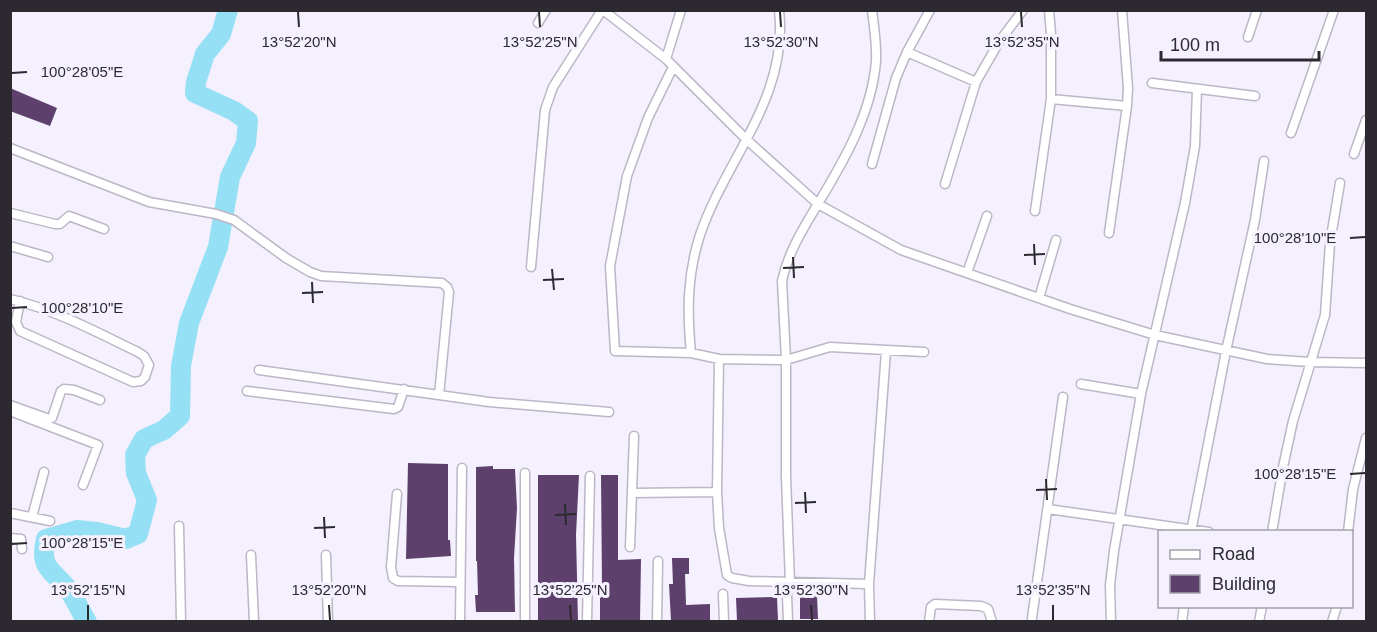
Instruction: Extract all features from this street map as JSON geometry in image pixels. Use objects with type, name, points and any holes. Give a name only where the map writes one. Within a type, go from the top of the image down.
[{"type":"street","points":[[538,23],[546,10]]},
{"type":"street","points":[[531,267],[545,110],[553,87],[602,10],[666,59],[747,140],[818,204],[901,250],[1155,335],[1267,359],[1310,363],[1366,363]]},
{"type":"street","points":[[666,59],[681,10]]},
{"type":"street","points":[[691,353],[687,312],[692,271],[700,237],[714,202],[768,96],[776,70],[780,45],[779,10]]},
{"type":"street","points":[[790,583],[786,477],[786,360],[782,281],[804,226],[852,146],[872,87],[876,60],[872,10]]},
{"type":"street","points":[[872,164],[896,78],[930,10]]},
{"type":"street","points":[[945,184],[976,82],[999,42],[1023,10]]},
{"type":"street","points":[[1035,211],[1051,99],[1049,14],[1044,10]]},
{"type":"street","points":[[1109,232],[1127,106],[1128,88],[1122,10]]},
{"type":"street","points":[[1248,37],[1257,10]]},
{"type":"street","points":[[1291,133],[1334,10]]},
{"type":"street","points":[[907,52],[976,82]]},
{"type":"street","points":[[673,66],[648,118],[627,176],[610,266],[615,351],[691,353],[719,358],[786,360],[830,346],[924,352]]},
{"type":"street","points":[[1152,83],[1255,96]]},
{"type":"street","points":[[1111,621],[1110,585],[1120,518],[1141,394],[1171,269],[1193,157],[1197,89]]},
{"type":"street","points":[[1051,99],[1127,106]]},
{"type":"street","points":[[1354,154],[1366,120]]},
{"type":"street","points":[[10,148],[149,202],[216,214],[234,220],[286,258],[321,276],[442,283],[449,292],[439,395]]},
{"type":"street","points":[[1048,509],[1191,530],[1226,351],[1255,220],[1264,161]]},
{"type":"street","points":[[1272,530],[1283,467],[1326,309],[1330,243],[1340,183]]},
{"type":"street","points":[[10,213],[55,224],[60,224],[69,216],[104,229]]},
{"type":"street","points":[[968,273],[987,216]]},
{"type":"street","points":[[1039,298],[1056,240]]},
{"type":"street","points":[[10,246],[48,257]]},
{"type":"street","points":[[15,300],[61,315],[138,352],[144,356],[149,365],[145,377],[141,381],[133,382],[20,331],[16,322],[15,300]]},
{"type":"street","points":[[870,621],[869,584],[886,351]]},
{"type":"street","points":[[719,358],[717,492],[719,528],[727,575],[749,581],[869,584]]},
{"type":"street","points":[[259,370],[489,402],[609,412]]},
{"type":"street","points":[[1081,384],[1141,394]]},
{"type":"street","points":[[10,405],[52,418],[61,391],[64,389],[74,390],[100,400]]},
{"type":"street","points":[[247,391],[394,409],[398,407],[404,389]]},
{"type":"street","points":[[1032,618],[1063,398]]},
{"type":"street","points":[[10,411],[98,445],[83,485]]},
{"type":"street","points":[[630,547],[634,436]]},
{"type":"street","points":[[1348,530],[1353,489],[1366,438]]},
{"type":"street","points":[[460,621],[462,468]]},
{"type":"street","points":[[32,517],[44,472]]},
{"type":"street","points":[[525,473],[525,621]]},
{"type":"street","points":[[587,621],[590,476]]},
{"type":"street","points":[[632,493],[717,492]]},
{"type":"street","points":[[397,494],[391,567],[393,578],[398,581],[459,582]]},
{"type":"street","points":[[10,513],[50,520]]},
{"type":"street","points":[[179,526],[181,621]]},
{"type":"street","points":[[10,538],[21,540],[22,549]]},
{"type":"street","points":[[251,555],[254,621]]},
{"type":"street","points":[[326,555],[328,621]]},
{"type":"street","points":[[657,621],[658,561]]},
{"type":"street","points":[[723,594],[724,621]]},
{"type":"street","points":[[787,594],[788,621]]},
{"type":"street","points":[[929,621],[931,607],[935,604],[981,606],[988,609],[992,621]]},
{"type":"building","points":[[10,88],[57,108],[50,126],[10,111]]},
{"type":"building","points":[[408,463],[448,464],[448,540],[450,540],[451,556],[406,559]]},
{"type":"building","points":[[493,466],[493,469],[515,469],[517,508],[514,558],[515,612],[476,612],[475,595],[478,595],[476,467]]},
{"type":"building","points":[[538,475],[579,475],[576,535],[578,621],[538,621]]},
{"type":"building","points":[[601,475],[618,475],[618,560],[641,559],[640,621],[600,621]]},
{"type":"building","points":[[672,558],[689,558],[689,574],[685,574],[686,605],[710,604],[710,620],[671,621],[669,584],[673,584]]},
{"type":"building","points":[[800,595],[817,595],[818,619],[800,619]]},
{"type":"building","points":[[777,597],[778,620],[737,621],[736,598]]},
{"type":"waterway","points":[[87,622],[70,592],[46,564],[44,557],[46,539],[77,530],[126,539],[138,534],[147,500],[136,473],[135,455],[144,439],[164,430],[180,416],[181,366],[189,323],[218,247],[230,177],[246,143],[248,121],[234,111],[195,93],[205,54],[221,34],[228,10]]}]
